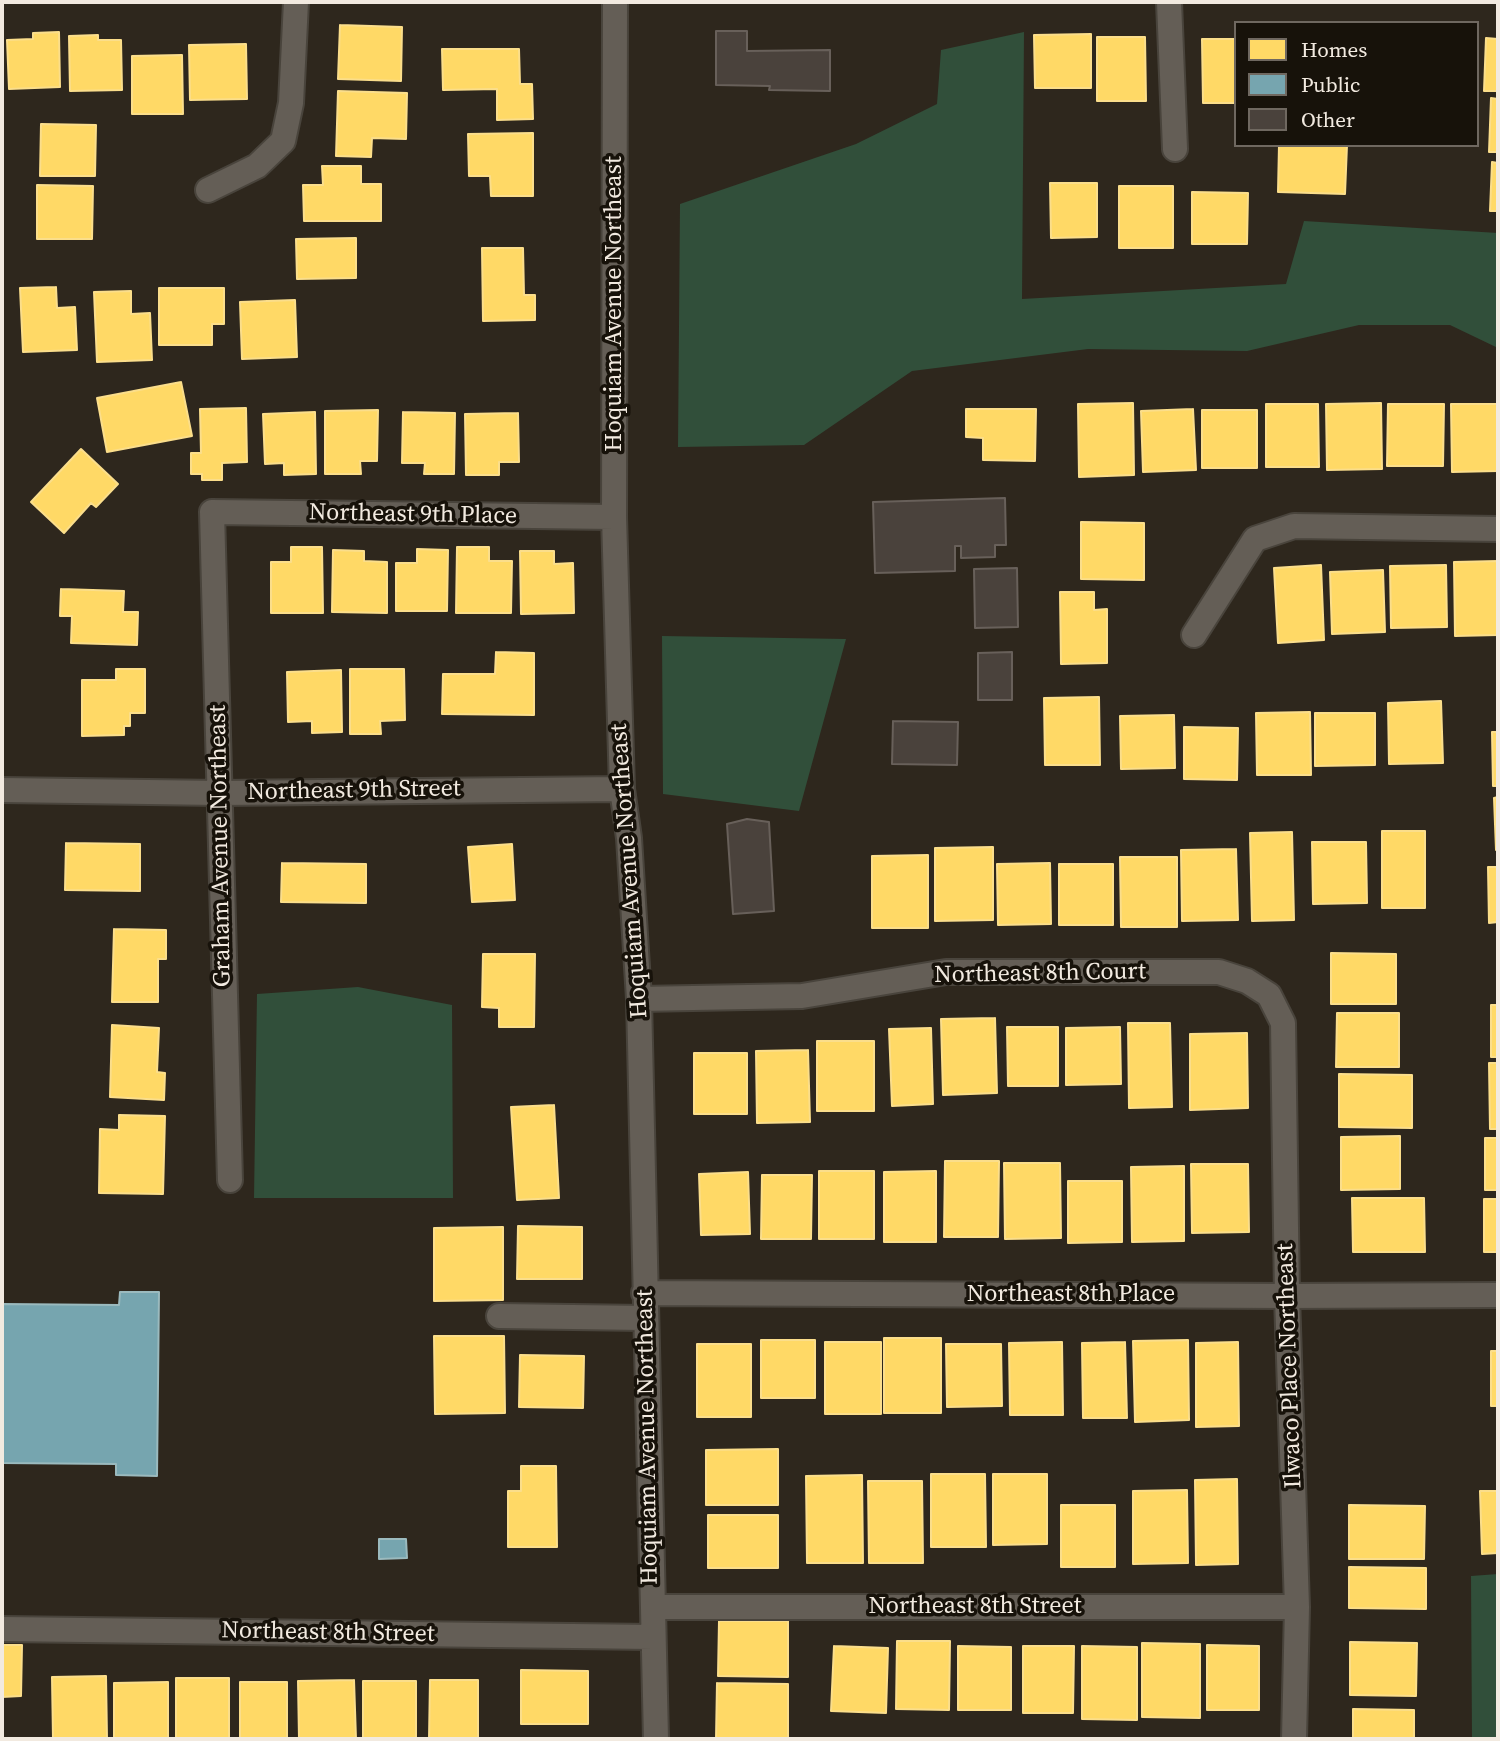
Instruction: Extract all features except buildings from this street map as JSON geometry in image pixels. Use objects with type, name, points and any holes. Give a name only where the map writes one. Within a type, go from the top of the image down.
[{"type":"street","points":[[208,190],[257,166],[284,141],[291,103],[296,2]]},
{"type":"street","name":"Hoquiam Avenue Northeast","points":[[615,2],[614,517],[622,789],[629,838],[639,999],[656,1739]]},
{"type":"street","points":[[1169,2],[1175,149]]},
{"type":"street","name":"Northeast 9th Place","points":[[212,512],[614,517]]},
{"type":"street","name":"Graham Avenue Northeast","points":[[212,512],[230,1180]]},
{"type":"street","points":[[1194,635],[1255,539],[1294,526],[1498,529]]},
{"type":"street","name":"Northeast 9th Street","points":[[2,790],[220,793],[622,789]]},
{"type":"street","name":"Northeast 8th Court","points":[[639,999],[803,996],[946,972],[1219,972],[1247,981],[1269,995]]},
{"type":"street","name":"Ilwaco Place Northeast","points":[[1269,995],[1283,1023],[1287,1296],[1297,1608],[1294,1739]]},
{"type":"street","name":"Northeast 8th Place","points":[[644,1293],[1498,1295]]},
{"type":"street","points":[[499,1316],[645,1318]]},
{"type":"street","name":"Northeast 8th Street","points":[[653,1606],[1297,1608]]},
{"type":"street","name":"Northeast 8th Street","points":[[2,1629],[653,1637]]},
{"type":"green space","points":[[1024,32],[1022,299],[1286,284],[1304,221],[1498,233],[1498,348],[1450,325],[1359,325],[1247,351],[1088,349],[912,371],[804,445],[678,447],[680,204],[856,144],[937,104],[941,50]]},
{"type":"green space","points":[[662,636],[846,639],[799,811],[663,794]]},
{"type":"green space","points":[[358,987],[452,1005],[453,1198],[254,1198],[257,994]]},
{"type":"green space","points":[[1498,1574],[1498,1739],[1472,1739],[1471,1576]]}]
